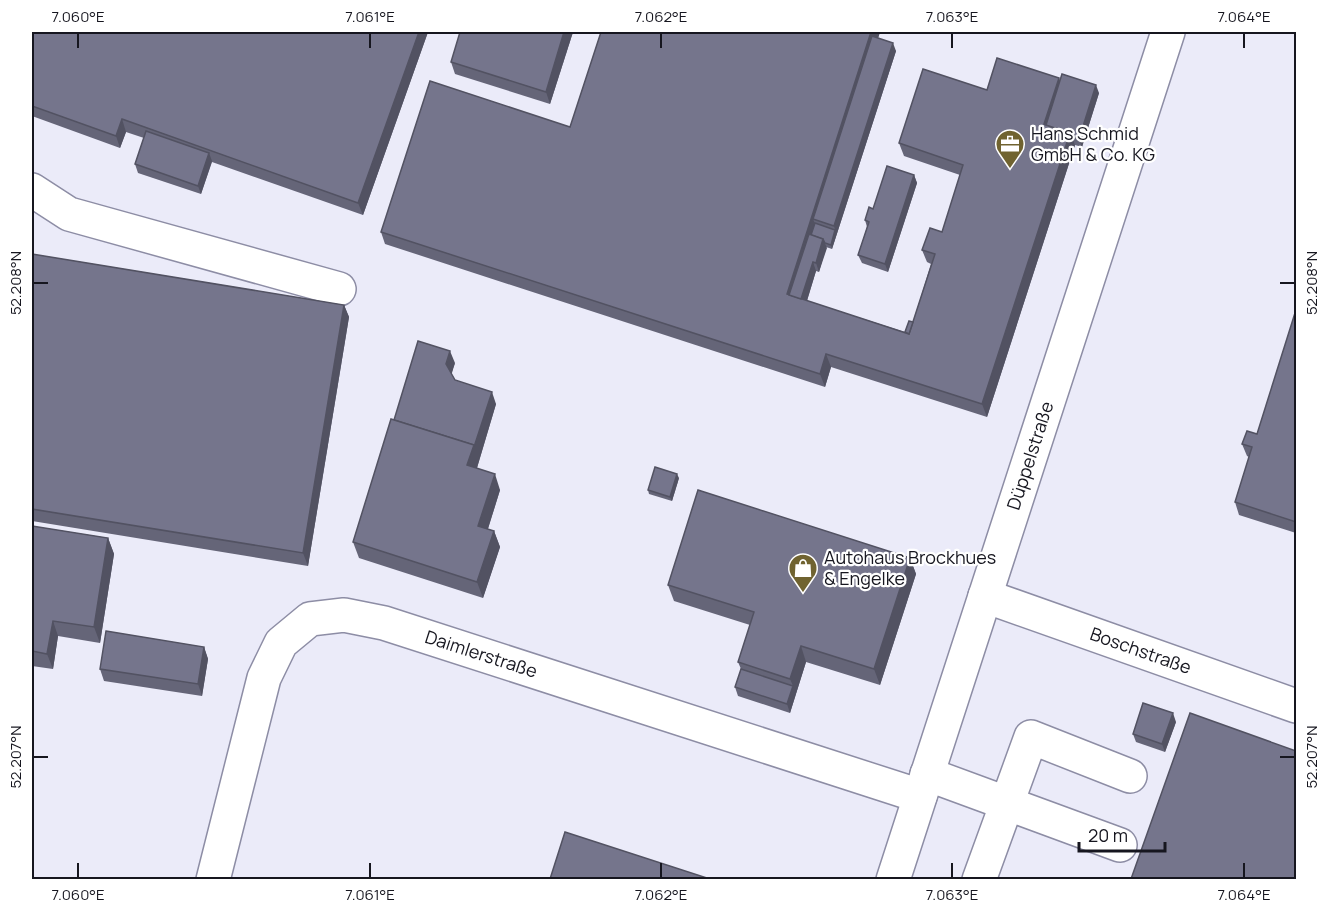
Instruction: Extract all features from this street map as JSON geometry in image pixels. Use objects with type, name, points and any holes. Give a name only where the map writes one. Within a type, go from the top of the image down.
[{"type":"street","name":"Düppelstraße","points":[[893,879],[1168,32]]},
{"type":"street","points":[[32,190],[69,214],[339,289]]},
{"type":"street","name":"Boschstraße","points":[[985,596],[1296,706]]},
{"type":"street","name":"Daimlerstraße","points":[[213,879],[264,678],[281,643],[310,619],[344,615],[395,627],[923,785],[1006,803],[1120,845]]},
{"type":"street","points":[[979,879],[1031,737],[1130,776]]},
{"type":"shaded area","points":[[32,32],[1296,32],[1296,879],[32,879]]},
{"type":"building","points":[[32,32],[419,32],[358,203],[122,119],[116,136],[32,106]]},
{"type":"building","points":[[460,32],[564,32],[546,92],[451,62]]},
{"type":"building","points":[[601,32],[871,32],[787,294],[909,334],[935,254],[922,250],[930,228],[942,232],[963,165],[899,143],[923,69],[987,90],[997,58],[1059,78],[1044,124],[1070,133],[982,404],[826,354],[820,374],[381,232],[430,81],[570,127]]},
{"type":"building","points":[[872,36],[893,43],[834,226],[813,219]]},
{"type":"building","points":[[1062,74],[1096,85],[1079,139],[1071,136],[1070,133],[1046,125]]},
{"type":"building","points":[[146,131],[209,153],[198,186],[135,164]]},
{"type":"building","points":[[887,166],[914,175],[885,264],[858,255],[869,222],[865,220],[869,207],[873,209]]},
{"type":"building","points":[[815,223],[835,230],[831,245],[811,235]]},
{"type":"building","points":[[809,234],[823,239],[801,299],[789,295]]},
{"type":"building","points":[[32,254],[344,305],[303,553],[32,509]]},
{"type":"building","points":[[1295,313],[1296,522],[1235,502],[1252,447],[1242,444],[1247,431],[1257,434]]},
{"type":"building","points":[[909,321],[913,322],[909,334],[905,332]]},
{"type":"building","points":[[418,341],[450,351],[446,364],[455,380],[492,392],[474,447],[474,445],[394,420]]},
{"type":"building","points":[[391,419],[474,445],[467,465],[495,474],[478,526],[494,531],[477,582],[353,542]]},
{"type":"building","points":[[655,467],[677,474],[670,497],[648,490]]},
{"type":"building","points":[[698,490],[910,558],[874,669],[801,646],[790,679],[738,662],[754,612],[668,585]]},
{"type":"building","points":[[32,526],[108,538],[94,627],[53,621],[47,654],[32,651]]},
{"type":"building","points":[[106,631],[204,647],[198,684],[100,669]]},
{"type":"building","points":[[741,669],[793,686],[787,704],[735,687]]},
{"type":"building","points":[[1143,703],[1173,713],[1162,744],[1133,734]]},
{"type":"building","points":[[1190,713],[1296,751],[1296,879],[1131,879]]},
{"type":"building","points":[[565,832],[707,878],[707,879],[550,879]]},
{"type":"place","name":"Hans Schmid GmbH & Co. KG","points":[[1010,170]]},
{"type":"place","name":"Autohaus Brockhues & Engelke","points":[[803,594]]}]
